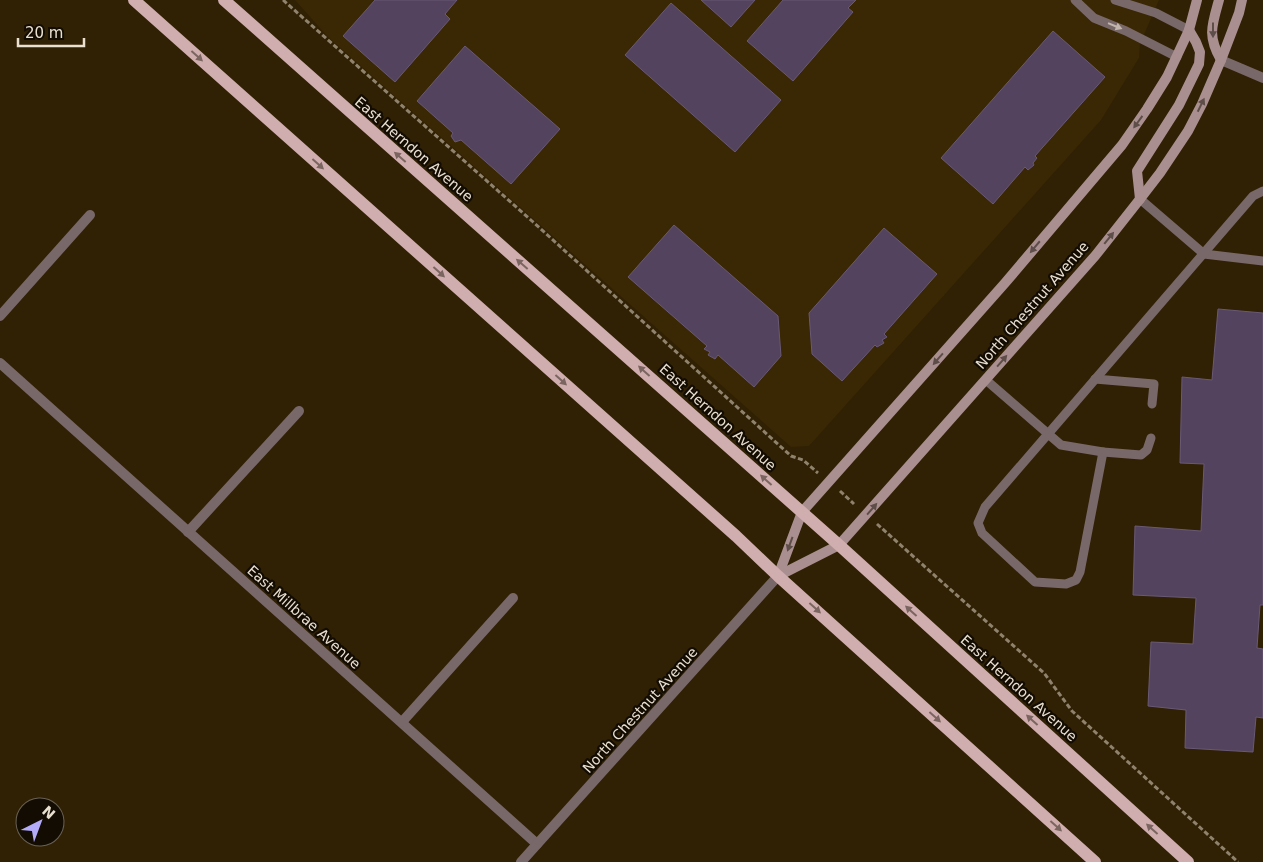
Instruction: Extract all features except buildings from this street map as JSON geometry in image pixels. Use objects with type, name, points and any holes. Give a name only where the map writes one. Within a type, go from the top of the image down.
[{"type":"main road","points":[[134,0],[742,542],[1095,862]]},
{"type":"main road","name":"East Herndon Avenue","points":[[224,0],[839,545],[1188,862]]},
{"type":"main road","name":"North Chestnut Avenue","points":[[778,576],[802,512],[1005,283],[1122,145],[1147,110],[1167,77],[1189,30],[1197,0]]},
{"type":"main road","points":[[1219,0],[1211,28],[1215,49],[1221,60]]},
{"type":"main road","name":"North Chestnut Avenue","points":[[778,576],[839,545],[1094,256],[1140,199],[1188,131],[1221,60],[1239,14],[1242,0]]},
{"type":"main road","points":[[1140,199],[1137,171],[1179,106],[1199,64],[1200,52],[1189,30]]},
{"type":"street","points":[[1221,60],[1263,78]]},
{"type":"street","points":[[0,316],[90,215]]},
{"type":"street","name":"East Millbrae Avenue","points":[[0,363],[537,844]]},
{"type":"street","points":[[188,532],[299,411]]},
{"type":"street","name":"North Chestnut Avenue","points":[[521,862],[778,576]]},
{"type":"street","points":[[402,722],[513,598]]},
{"type":"lane","points":[[1075,0],[1094,18],[1133,34],[1176,57]]},
{"type":"lane","points":[[1115,0],[1156,13],[1189,30]]},
{"type":"lane","points":[[1103,452],[1080,572],[1076,580],[1066,584],[1035,582],[982,533],[978,523],[985,507],[1253,196],[1263,191]]},
{"type":"lane","points":[[1140,199],[1204,254],[1263,261]]},
{"type":"lane","points":[[1096,379],[1154,384],[1152,404]]},
{"type":"lane","points":[[986,380],[1061,445],[1103,452],[1140,455],[1147,450],[1151,438]]},
{"type":"path","points":[[284,0],[532,221],[791,456],[803,460],[829,482],[1044,673],[1072,711],[1238,862]]},
{"type":"shaded area","points":[[295,0],[1159,0],[1140,44],[1139,58],[1101,120],[809,446],[791,447],[328,37]]}]
